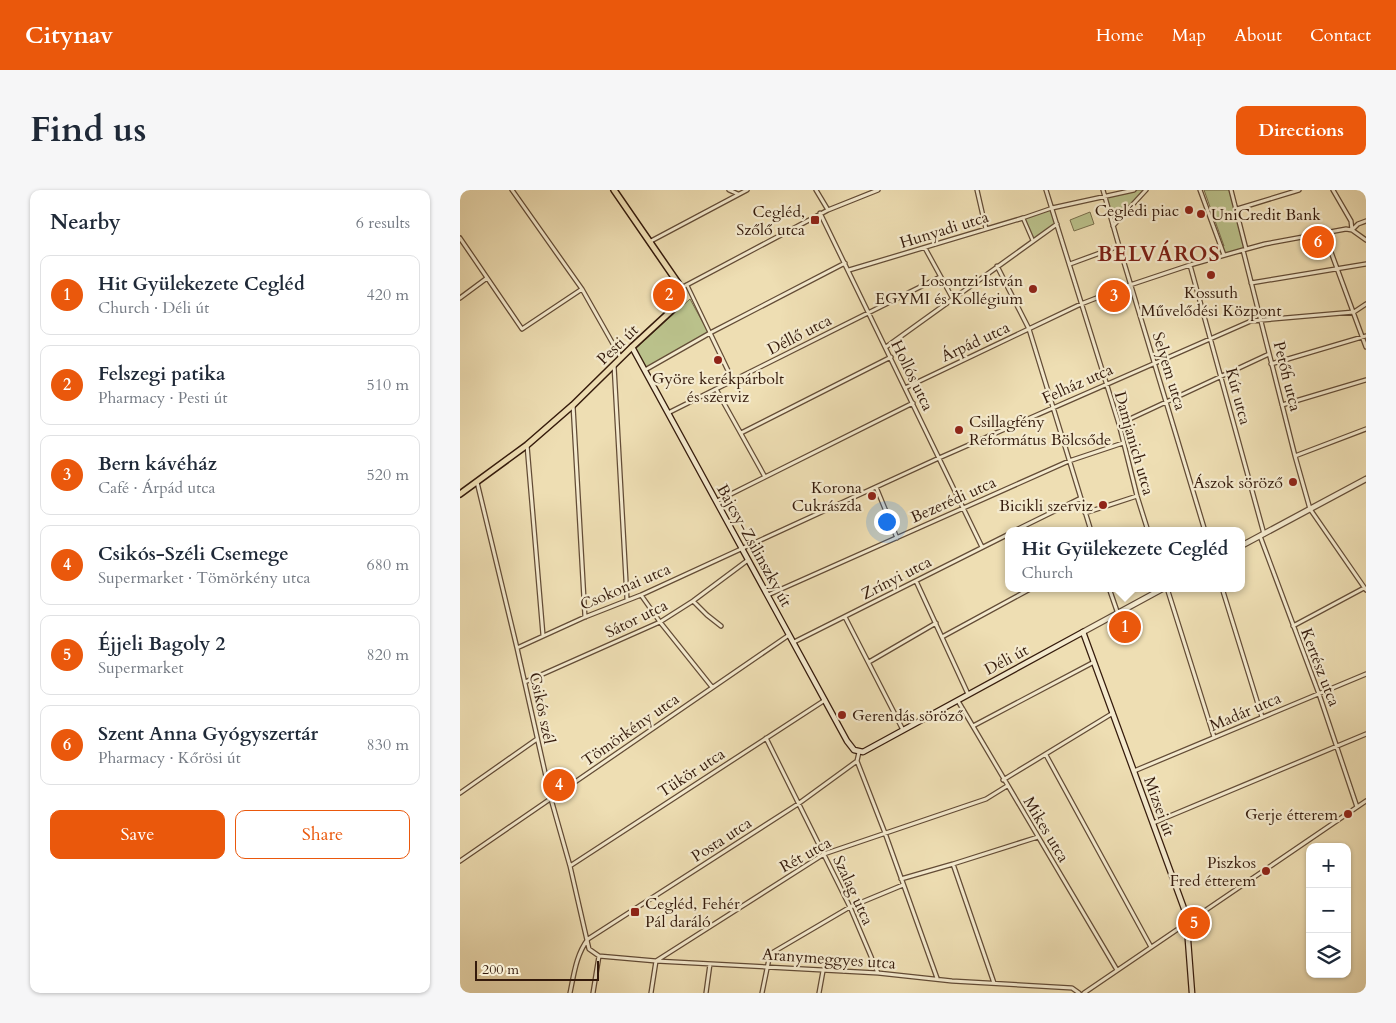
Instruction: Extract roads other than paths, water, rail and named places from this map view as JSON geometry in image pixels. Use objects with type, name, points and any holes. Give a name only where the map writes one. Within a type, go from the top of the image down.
[{"type":"main road","points":[[614,190],[681,289]]},
{"type":"main road","name":"Pesti út","points":[[460,493],[527,445],[573,405],[632,346],[671,311],[679,301],[681,289]]},
{"type":"main road","name":"Bajcsy-Zsilinszky út","points":[[632,346],[847,740],[854,750],[859,752]]},
{"type":"main road","points":[[1245,544],[1366,479]]},
{"type":"main road","name":"Déli út","points":[[859,752],[866,750],[1159,592]]},
{"type":"main road","name":"Mizsei út","points":[[1083,632],[1184,908],[1187,922],[1192,991]]},
{"type":"street","points":[[512,190],[582,289],[621,358]]},
{"type":"street","points":[[730,190],[738,194]]},
{"type":"street","points":[[650,241],[746,190]]},
{"type":"street","points":[[816,190],[828,210]]},
{"type":"street","points":[[681,289],[820,214],[878,190]]},
{"type":"street","points":[[977,190],[986,229]]},
{"type":"street","name":"Damjanich utca","points":[[1046,190],[1118,424],[1147,527]]},
{"type":"street","name":"Selyem utca","points":[[1103,190],[1118,246],[1204,527]]},
{"type":"street","name":"Hunyadi utca","points":[[849,270],[1052,208],[1134,190]]},
{"type":"street","points":[[1113,226],[1146,190]]},
{"type":"street","points":[[1200,190],[1224,255]]},
{"type":"street","name":"Petőfi utca","points":[[1231,190],[1237,209],[1251,283],[1271,364],[1310,509],[1365,589]]},
{"type":"street","points":[[1237,209],[1299,190]]},
{"type":"street","points":[[1333,190],[1351,221],[1352,230],[1366,240]]},
{"type":"street","name":"Hollós utca","points":[[820,214],[846,263],[868,313],[982,547]]},
{"type":"street","points":[[1023,218],[1033,241]]},
{"type":"street","points":[[1352,230],[1358,224],[1366,221]]},
{"type":"street","points":[[886,347],[1057,224]]},
{"type":"street","name":"Árpád utca","points":[[905,388],[1081,304],[1130,285],[1245,249],[1346,229],[1352,230]]},
{"type":"street","points":[[1324,233],[1364,336],[1366,346]]},
{"type":"street","points":[[460,238],[522,329],[582,289]]},
{"type":"street","points":[[1070,264],[1118,246]]},
{"type":"street","points":[[925,248],[952,299]]},
{"type":"street","points":[[645,370],[710,333],[846,263]]},
{"type":"street","points":[[1251,283],[1366,264]]},
{"type":"street","name":"Kút utca","points":[[1190,265],[1262,535]]},
{"type":"street","points":[[997,266],[1029,328],[1090,527]]},
{"type":"street","name":"Déllő utca","points":[[668,413],[940,276]]},
{"type":"street","points":[[460,298],[487,278]]},
{"type":"street","points":[[687,285],[733,380]]},
{"type":"street","points":[[1354,312],[1366,304]]},
{"type":"street","name":"Felház utca","points":[[742,547],[1053,407],[1251,321],[1354,312]]},
{"type":"street","points":[[1271,364],[1364,336]]},
{"type":"street","points":[[1118,424],[1269,354]]},
{"type":"street","points":[[741,433],[890,357]]},
{"type":"street","points":[[614,365],[627,599]]},
{"type":"street","points":[[1282,405],[1366,380]]},
{"type":"street","points":[[716,389],[765,477]]},
{"type":"street","points":[[717,502],[913,403]]},
{"type":"street","points":[[573,405],[585,617]]},
{"type":"street","points":[[1295,456],[1366,429]]},
{"type":"street","name":"Bezerédi utca","points":[[768,595],[1069,461],[1123,443]]},
{"type":"street","points":[[527,445],[543,635]]},
{"type":"street","name":"Csikós szél","points":[[476,482],[517,648],[551,799],[588,939]]},
{"type":"street","points":[[876,487],[897,538]]},
{"type":"street","points":[[1085,513],[1137,496]]},
{"type":"street","points":[[1022,527],[1081,498]]},
{"type":"street","name":"Kertész utca","points":[[1262,535],[1357,807]]},
{"type":"street","name":"Zrínyi utca","points":[[794,642],[1005,536]]},
{"type":"street","name":"Csokonai utca","points":[[517,648],[627,599],[641,595],[742,547]]},
{"type":"street","name":"Sátor utca","points":[[525,682],[660,622],[693,601],[749,559]]},
{"type":"street","points":[[916,581],[968,694]]},
{"type":"street","points":[[1293,626],[1365,589]]},
{"type":"street","points":[[942,637],[1025,592]]},
{"type":"street","points":[[1110,592],[1118,614]]},
{"type":"street","points":[[1167,592],[1214,737]]},
{"type":"street","points":[[1223,592],[1262,717]]},
{"type":"street","points":[[641,595],[712,687]]},
{"type":"street","points":[[693,601],[706,615],[721,626]]},
{"type":"street","points":[[845,617],[903,730]]},
{"type":"street","points":[[869,662],[936,624]]},
{"type":"street","name":"Tömörkény utca","points":[[460,861],[790,634]]},
{"type":"street","points":[[973,726],[1095,662]]},
{"type":"street","name":"Madár utca","points":[[1134,771],[1366,674]]},
{"type":"street","name":"Tükör utca","points":[[570,866],[825,700]]},
{"type":"street","name":"Mikes utca","points":[[957,700],[1117,970]]},
{"type":"street","points":[[1003,780],[1113,713]]},
{"type":"street","points":[[1153,823],[1366,734]]},
{"type":"street","name":"Szalag utca","points":[[766,738],[850,907],[878,973]]},
{"type":"street","points":[[460,793],[538,739]]},
{"type":"street","points":[[859,752],[857,761],[937,978]]},
{"type":"street","points":[[1046,755],[1151,947]]},
{"type":"street","name":"Posta utca","points":[[588,939],[798,804],[857,761]]},
{"type":"street","name":"Rét utca","points":[[656,961],[824,854],[986,799],[1007,786]]},
{"type":"street","points":[[1084,993],[1366,801]]},
{"type":"street","points":[[900,879],[1038,837]]},
{"type":"street","points":[[953,864],[994,983]]},
{"type":"street","points":[[762,993],[770,954],[850,907],[902,884]]},
{"type":"street","points":[[588,939],[589,949],[599,956],[594,993]]},
{"type":"street","points":[[570,993],[577,959],[581,948],[588,939]]},
{"type":"street","name":"Aranymeggyes utca","points":[[599,956],[656,961],[878,973],[952,981],[1072,988],[1079,993]]},
{"type":"street","points":[[651,993],[656,961]]},
{"type":"street","points":[[706,993],[710,964]]},
{"type":"street","points":[[819,993],[823,971]]},
{"type":"street","points":[[1187,993],[1192,991]]},
{"type":"place","name":"Ceglédi piac","points":[[1189,210]]},
{"type":"place","name":"UniCredit Bank","points":[[1201,214]]},
{"type":"place","name":"Cegléd, Szőlő utca","points":[[815,220]]},
{"type":"place","name":"Szent Anna Gyógyszertár","points":[[1318,242]]},
{"type":"place","name":"Kossuth Művelődési Központ","points":[[1211,275]]},
{"type":"place","name":"Losontzi István EGYMI és Kollégium","points":[[1033,289]]},
{"type":"place","name":"Felszegi patika","points":[[669,295]]},
{"type":"place","name":"Bern kávéház","points":[[1114,296]]},
{"type":"place","name":"Györe kerékpárbolt és szerviz","points":[[718,360]]},
{"type":"place","name":"Csillagfény Református Bölcsőde","points":[[959,430]]},
{"type":"place","name":"Ászok söröző","points":[[1293,482]]},
{"type":"place","name":"Korona Cukrászda","points":[[872,496]]},
{"type":"place","name":"Bicikli szerviz","points":[[1103,505]]},
{"type":"place","name":"Hit Gyülekezete Cegléd","points":[[1125,627]]},
{"type":"place","name":"Gerendás söröző","points":[[842,715]]},
{"type":"place","name":"Csikós-Széli Csemege","points":[[559,785]]},
{"type":"place","name":"Gerje étterem","points":[[1348,814]]},
{"type":"place","name":"Piszkos Fred étterem","points":[[1266,871]]},
{"type":"place","name":"Cegléd, Fehér Pál daráló","points":[[635,912]]},
{"type":"place","name":"Éjjeli Bagoly 2","points":[[1194,923]]},
{"type":"district","name":"BELVÁROS","points":[[1159,254]]}]
